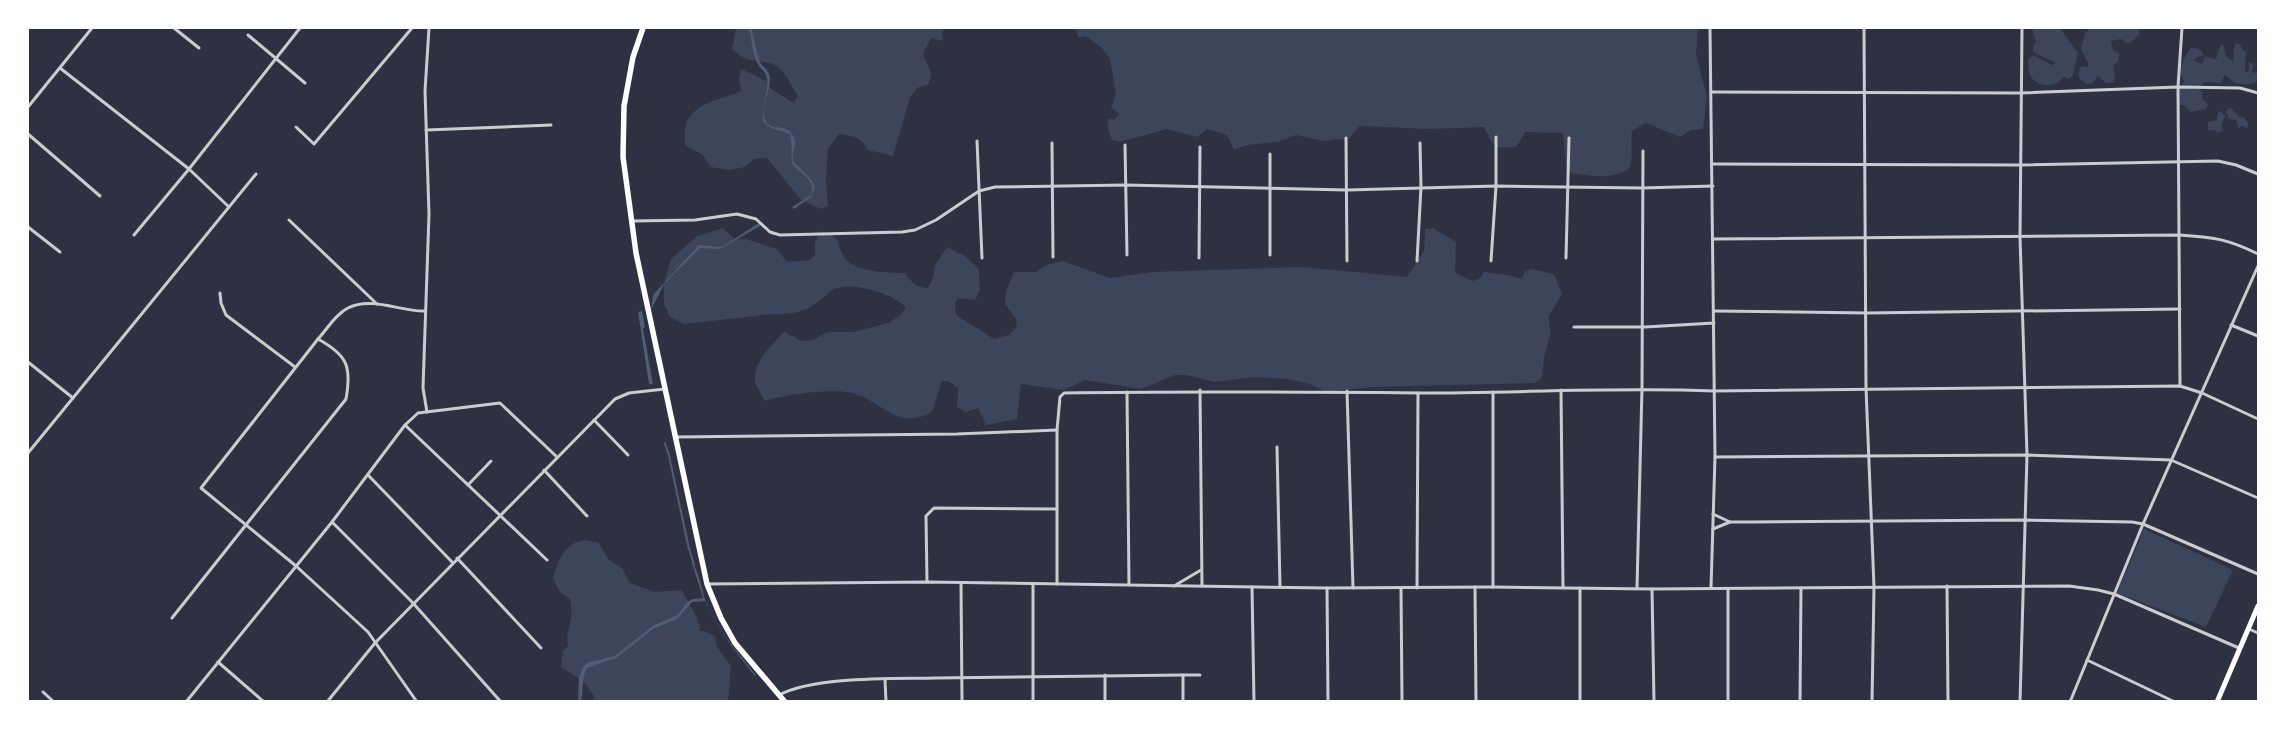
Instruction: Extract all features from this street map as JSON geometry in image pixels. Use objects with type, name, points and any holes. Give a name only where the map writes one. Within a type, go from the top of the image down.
[{"type":"main road","points":[[643,28],[633,58],[624,106],[623,157],[631,221],[647,305],[707,584],[721,618],[735,643],[785,702]]},
{"type":"main road","points":[[2217,702],[2258,606]]},
{"type":"street","points":[[28,108],[92,28]]},
{"type":"street","points":[[174,28],[199,48]]},
{"type":"street","points":[[134,235],[189,169],[300,28]]},
{"type":"street","points":[[296,127],[314,144],[412,28]]},
{"type":"street","points":[[427,412],[423,388],[429,214],[425,92],[429,28]]},
{"type":"street","points":[[1710,28],[1714,186],[1715,457],[1711,588]]},
{"type":"street","points":[[1864,28],[1867,237],[1866,388],[1874,587],[1872,702]]},
{"type":"street","points":[[2020,702],[2027,455],[2020,237],[2022,28]]},
{"type":"street","points":[[2180,386],[2177,162],[2178,87],[2182,28]]},
{"type":"street","points":[[248,35],[306,83]]},
{"type":"street","points":[[60,68],[189,169],[229,207]]},
{"type":"street","points":[[1711,92],[2021,93],[2178,87],[2240,88],[2258,93]]},
{"type":"street","points":[[426,130],[551,125]]},
{"type":"street","points":[[28,134],[100,196]]},
{"type":"street","points":[[1491,261],[1496,186],[1496,137]]},
{"type":"street","points":[[1346,138],[1347,261]]},
{"type":"street","points":[[1566,258],[1569,138]]},
{"type":"street","points":[[978,141],[982,258]]},
{"type":"street","points":[[1052,143],[1053,257]]},
{"type":"street","points":[[1417,261],[1421,187],[1420,143]]},
{"type":"street","points":[[1125,144],[1127,256]]},
{"type":"street","points":[[1199,258],[1200,147]]},
{"type":"street","points":[[1637,588],[1642,388],[1643,152]]},
{"type":"street","points":[[1270,154],[1270,255]]},
{"type":"street","points":[[1712,164],[2021,165],[2218,161],[2236,165],[2258,174]]},
{"type":"street","points":[[28,453],[256,174]]},
{"type":"street","points":[[631,221],[695,220],[737,214],[756,218],[770,232],[780,235],[902,232],[915,230],[936,220],[979,191],[995,187],[1126,185],[1347,190],[1496,186],[1568,188],[1714,186]]},
{"type":"street","points":[[289,220],[378,304]]},
{"type":"street","points":[[28,227],[60,252]]},
{"type":"street","points":[[1713,239],[2179,235],[2216,237],[2228,240],[2258,254]]},
{"type":"street","points":[[2070,702],[2143,524],[2258,266]]},
{"type":"street","points":[[220,293],[222,309],[231,320],[295,367]]},
{"type":"street","points":[[417,702],[368,632],[296,566],[244,526],[201,488],[332,321],[349,307],[378,304],[425,311]]},
{"type":"street","points":[[1714,311],[1867,314],[2180,309]]},
{"type":"street","points":[[1574,327],[1642,327],[1714,323]]},
{"type":"street","points":[[2232,325],[2258,336]]},
{"type":"street","points":[[172,618],[346,399],[347,368],[344,358],[338,350],[318,339]]},
{"type":"street","points":[[28,362],[73,398]]},
{"type":"street","points":[[1058,584],[1056,509],[1057,430],[1061,394],[1200,390],[1418,393],[1642,388],[1714,391],[2180,386],[2202,392],[2258,420]]},
{"type":"street","points":[[327,702],[374,643],[615,399],[629,393],[665,388]]},
{"type":"street","points":[[1200,390],[1202,586]]},
{"type":"street","points":[[1561,390],[1562,587]]},
{"type":"street","points":[[1346,391],[1353,588]]},
{"type":"street","points":[[1127,392],[1129,584]]},
{"type":"street","points":[[1493,392],[1493,587]]},
{"type":"street","points":[[1417,588],[1418,393]]},
{"type":"street","points":[[186,702],[332,522],[405,425],[418,413],[500,403],[557,457]]},
{"type":"street","points":[[594,420],[628,454]]},
{"type":"street","points":[[405,425],[547,560]]},
{"type":"street","points":[[676,437],[957,434],[1057,430]]},
{"type":"street","points":[[1277,447],[1280,587]]},
{"type":"street","points":[[1715,457],[2027,455],[2171,460],[2258,498]]},
{"type":"street","points":[[468,484],[491,461]]},
{"type":"street","points":[[544,470],[587,516]]},
{"type":"street","points":[[368,475],[453,563]]},
{"type":"street","points":[[927,582],[926,516],[934,508],[1056,509]]},
{"type":"street","points":[[1713,514],[1730,522]]},
{"type":"street","points":[[1712,528],[1730,522],[2117,521],[2143,524],[2258,574]]},
{"type":"street","points":[[332,522],[413,603],[501,702]]},
{"type":"street","points":[[457,558],[541,648]]},
{"type":"street","points":[[1174,586],[1201,570]]},
{"type":"street","points":[[707,584],[927,582],[1327,588],[1562,587],[1728,589],[1947,586],[2085,588],[2114,594],[2240,648]]},
{"type":"street","points":[[961,584],[962,702]]},
{"type":"street","points":[[1033,584],[1033,702]]},
{"type":"street","points":[[1252,586],[1254,702]]},
{"type":"street","points":[[1947,586],[1948,702]]},
{"type":"street","points":[[1475,587],[1476,702]]},
{"type":"street","points":[[1327,588],[1328,702]]},
{"type":"street","points":[[1401,588],[1402,702]]},
{"type":"street","points":[[1580,588],[1580,702]]},
{"type":"street","points":[[1800,702],[1801,588]]},
{"type":"street","points":[[1652,589],[1654,702]]},
{"type":"street","points":[[1728,589],[1728,702]]},
{"type":"street","points":[[2249,629],[2258,633]]},
{"type":"street","points":[[2087,660],[2175,702]]},
{"type":"street","points":[[218,662],[264,702]]},
{"type":"street","points":[[1183,674],[1183,702]]},
{"type":"street","points":[[779,695],[791,689],[810,684],[885,679],[1200,675]]},
{"type":"street","points":[[1105,676],[1105,702]]},
{"type":"street","points":[[885,679],[886,702]]},
{"type":"street","points":[[43,692],[54,702]]},
{"type":"shaded area","points":[[736,28],[942,28],[943,41],[931,38],[923,54],[931,73],[929,84],[917,88],[910,98],[893,156],[868,150],[856,138],[839,134],[828,149],[826,179],[828,206],[821,209],[801,200],[767,158],[754,159],[745,167],[730,170],[710,167],[703,155],[685,145],[686,123],[692,114],[711,101],[741,91],[739,79],[741,69],[769,83],[768,87],[794,103],[798,96],[787,77],[778,67],[768,62],[745,58],[738,55],[732,49]]},
{"type":"shaded area","points":[[749,28],[751,28],[760,62],[770,78],[764,110],[765,120],[770,125],[786,129],[792,134],[795,141],[793,160],[815,187],[811,197],[794,209],[792,207],[811,195],[812,185],[793,165],[790,134],[771,128],[763,122],[763,111],[767,90],[767,79],[755,57]]},
{"type":"shaded area","points":[[1076,28],[1698,28],[1696,54],[1707,97],[1703,129],[1691,130],[1680,137],[1646,123],[1632,131],[1629,169],[1607,176],[1571,173],[1566,167],[1563,133],[1525,132],[1517,146],[1504,148],[1493,143],[1484,127],[1430,129],[1360,126],[1347,140],[1324,141],[1296,135],[1278,142],[1247,145],[1234,150],[1227,135],[1207,129],[1197,137],[1167,129],[1120,142],[1112,140],[1108,130],[1108,118],[1114,120],[1119,114],[1111,108],[1116,94],[1110,59],[1102,48],[1086,36],[1078,38]]},
{"type":"shaded area","points":[[2032,28],[2060,28],[2078,53],[2073,75],[2069,79],[2064,77],[2051,85],[2044,85],[2033,79],[2028,66],[2029,58],[2034,56],[2052,65],[2056,63],[2033,52],[2033,46],[2036,42]]},
{"type":"shaded area","points":[[2091,28],[2139,28],[2139,34],[2132,42],[2127,43],[2121,39],[2111,41],[2113,50],[2119,54],[2118,62],[2113,65],[2115,80],[2112,83],[2106,83],[2098,76],[2090,84],[2082,81],[2078,75],[2081,66],[2088,67],[2081,49],[2085,33]]},
{"type":"shaded area","points":[[2235,43],[2240,44],[2246,52],[2245,72],[2249,71],[2249,63],[2252,63],[2254,66],[2251,72],[2258,73],[2258,81],[2248,85],[2235,83],[2225,75],[2220,83],[2205,82],[2201,85],[2202,99],[2208,104],[2206,109],[2191,112],[2184,105],[2179,105],[2176,95],[2184,81],[2181,68],[2183,60],[2191,48],[2201,50],[2204,55],[2195,58],[2195,61],[2202,64],[2205,57],[2216,59],[2221,44],[2224,47],[2226,57],[2233,61]]},
{"type":"shaded area","points":[[2231,108],[2238,116],[2245,118],[2248,123],[2247,129],[2243,126],[2238,128],[2236,120],[2229,119],[2226,111]]},
{"type":"shaded area","points":[[2220,111],[2225,116],[2221,125],[2223,130],[2218,133],[2214,129],[2213,131],[2208,130],[2208,122],[2217,120],[2217,115]]},
{"type":"shaded area","points":[[759,223],[760,226],[720,249],[700,248],[664,284],[651,310],[653,295],[699,245],[722,247]]},
{"type":"shaded area","points":[[723,228],[734,239],[746,239],[777,249],[787,262],[810,260],[815,255],[815,243],[820,231],[828,233],[836,238],[845,258],[850,263],[873,271],[905,273],[915,284],[924,288],[928,288],[933,277],[935,265],[947,247],[965,256],[979,269],[980,290],[975,300],[958,298],[955,303],[956,315],[994,339],[1009,335],[1017,327],[1016,319],[1005,304],[1006,291],[1014,272],[1036,272],[1046,265],[1063,261],[1110,278],[1153,272],[1303,267],[1407,277],[1424,251],[1425,229],[1433,228],[1456,242],[1455,273],[1473,281],[1480,278],[1484,272],[1509,275],[1522,279],[1524,272],[1532,269],[1554,274],[1562,294],[1549,316],[1550,335],[1544,358],[1542,378],[1535,383],[1372,387],[1326,392],[1310,384],[1288,379],[1255,377],[1215,382],[1186,375],[1175,375],[1141,389],[1085,380],[1064,390],[1021,384],[1017,419],[986,425],[978,408],[966,412],[957,407],[958,388],[948,381],[942,381],[932,412],[919,417],[899,417],[863,397],[844,392],[808,393],[765,401],[756,385],[755,372],[765,353],[784,332],[802,341],[813,340],[827,332],[853,332],[888,323],[900,316],[906,307],[900,302],[873,290],[845,287],[834,289],[813,305],[797,312],[684,324],[670,317],[664,304],[664,284],[671,259],[697,236]]},
{"type":"shaded area","points":[[642,311],[645,327],[643,329],[653,384],[649,384],[638,312]]},
{"type":"shaded area","points":[[667,451],[669,451],[690,549],[688,550]]},
{"type":"shaded area","points":[[2144,529],[2233,570],[2206,627],[2117,593]]},
{"type":"shaded area","points":[[584,540],[598,542],[609,560],[622,568],[630,583],[654,592],[682,590],[696,616],[700,631],[715,636],[717,647],[731,666],[728,701],[593,701],[594,696],[583,681],[561,667],[563,651],[568,646],[571,606],[570,599],[560,592],[553,578],[560,559],[567,549],[571,545]]},
{"type":"shaded area","points":[[692,563],[697,571],[706,602],[716,622],[756,675],[727,640],[715,621],[705,601],[692,602],[677,619],[653,629],[616,658],[587,668],[584,676],[581,701],[578,701],[579,677],[584,665],[615,656],[654,625],[678,615],[687,602],[703,598]]},
{"type":"waterway","points":[[665,443],[668,453]]},
{"type":"waterway","points":[[689,548],[694,565]]}]
